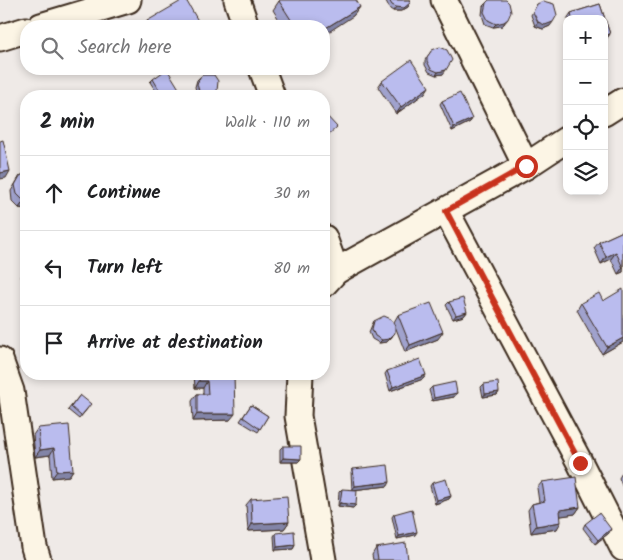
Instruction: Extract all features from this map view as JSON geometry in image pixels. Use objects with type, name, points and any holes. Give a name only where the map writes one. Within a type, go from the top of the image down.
[{"type":"street","points":[[61,20],[128,0]]},
{"type":"street","points":[[236,0],[244,20]]},
{"type":"street","points":[[444,0],[526,166]]},
{"type":"street","points":[[0,38],[20,32]]},
{"type":"street","points":[[264,75],[270,90]]},
{"type":"street","points":[[330,278],[526,166],[563,141]]},
{"type":"street","points":[[446,211],[623,548]]},
{"type":"street","points":[[0,360],[11,391],[29,518],[38,560]]},
{"type":"street","points":[[300,380],[298,416],[323,560]]},
{"type":"building","points":[[186,0],[198,20],[149,20]]},
{"type":"building","points":[[356,0],[360,7],[330,25],[330,20],[291,20],[279,1]]},
{"type":"building","points":[[389,0],[411,0],[404,8],[392,5]]},
{"type":"building","points":[[489,0],[506,0],[509,3],[511,12],[508,19],[496,24],[488,20],[484,12],[486,3]]},
{"type":"building","points":[[543,1],[554,4],[557,15],[553,22],[545,25],[538,22],[533,12],[537,4]]},
{"type":"building","points":[[600,4],[604,15],[571,15],[571,13]]},
{"type":"building","points":[[440,47],[447,50],[452,60],[446,70],[438,72],[431,69],[427,57],[432,50]]},
{"type":"building","points":[[411,60],[429,87],[401,107],[382,81]]},
{"type":"building","points":[[159,75],[171,75],[180,90],[159,90],[153,79]]},
{"type":"building","points":[[203,75],[214,75],[218,81],[217,90],[199,90],[197,84]]},
{"type":"building","points":[[460,93],[472,119],[454,127],[442,101]]},
{"type":"building","points":[[330,119],[337,127],[330,133]]},
{"type":"building","points":[[3,140],[10,171],[0,173],[0,141]]},
{"type":"building","points":[[20,176],[20,197],[17,194],[15,185]]},
{"type":"building","points":[[623,231],[623,268],[616,252],[606,257],[599,242]]},
{"type":"building","points":[[623,289],[623,338],[607,347],[581,303],[599,293],[603,301]]},
{"type":"building","points":[[463,298],[467,312],[456,315],[449,302]]},
{"type":"building","points":[[431,303],[443,332],[410,345],[398,315]]},
{"type":"building","points":[[384,316],[391,319],[395,325],[395,333],[389,339],[382,340],[375,336],[372,329],[374,321]]},
{"type":"building","points":[[420,359],[426,375],[393,387],[387,371]]},
{"type":"building","points":[[234,380],[235,414],[197,414],[197,394],[208,394],[207,381],[199,381]]},
{"type":"building","points":[[455,382],[457,393],[434,398],[432,387]]},
{"type":"building","points":[[498,382],[499,392],[485,394],[484,384]]},
{"type":"building","points":[[80,395],[91,404],[81,416],[71,407]]},
{"type":"building","points":[[251,405],[268,416],[260,429],[243,417]]},
{"type":"building","points":[[69,425],[73,470],[57,471],[54,448],[40,450],[38,428]]},
{"type":"building","points":[[283,446],[301,446],[301,459],[283,458]]},
{"type":"building","points":[[388,465],[390,482],[355,486],[353,469]]},
{"type":"building","points":[[576,477],[580,507],[560,510],[561,522],[536,526],[532,504],[545,501],[542,482]]},
{"type":"building","points":[[446,479],[451,496],[437,500],[432,483]]},
{"type":"building","points":[[342,489],[357,490],[356,505],[340,503]]},
{"type":"building","points":[[287,496],[289,522],[252,524],[251,499]]},
{"type":"building","points":[[412,509],[417,532],[399,536],[394,514]]},
{"type":"building","points":[[599,513],[611,529],[598,540],[585,524]]},
{"type":"building","points":[[294,531],[295,545],[277,547],[276,533]]},
{"type":"building","points":[[406,543],[408,560],[378,560],[376,548]]},
{"type":"route","points":[[526,166],[446,211],[580,463]]}]
